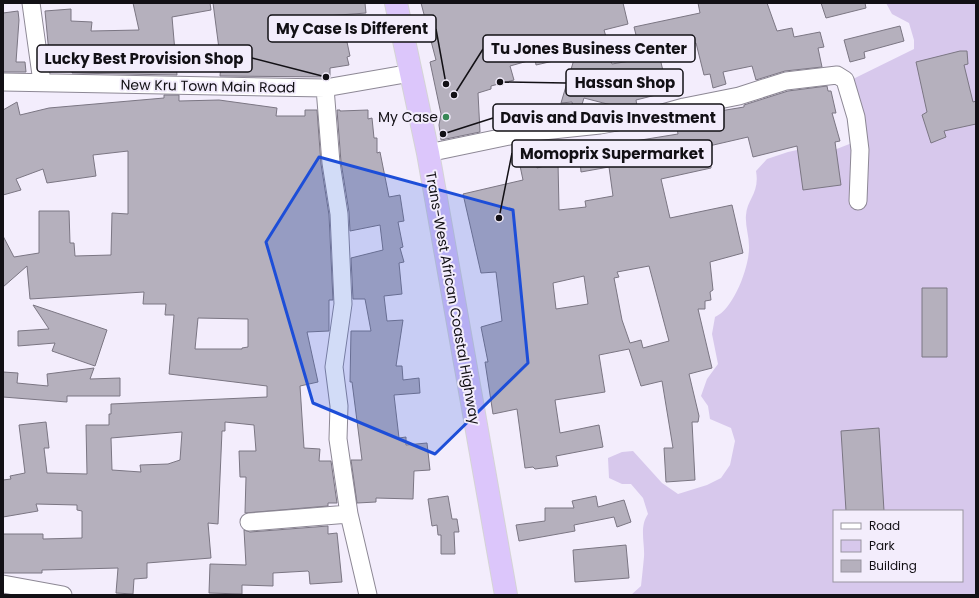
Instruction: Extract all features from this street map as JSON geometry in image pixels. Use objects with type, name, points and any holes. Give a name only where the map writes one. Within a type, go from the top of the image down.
[{"type":"highway","name":"Trans-West African Coastal Highway","points":[[396,3],[428,153],[506,595]]},
{"type":"street","points":[[31,3],[42,82]]},
{"type":"street","name":"New Kru Town Main Road","points":[[3,82],[325,88],[411,73]]},
{"type":"street","points":[[428,153],[524,133],[600,125],[652,116],[684,107],[739,96],[786,81],[837,75],[846,80],[856,117],[860,150],[858,200]]},
{"type":"street","points":[[325,88],[331,163],[339,214],[343,304],[334,367],[339,406],[338,439],[349,514],[368,595]]},
{"type":"street","points":[[249,522],[349,514]]},
{"type":"street","points":[[3,584],[63,595]]},
{"type":"highlighted area","points":[[319,157],[513,210],[528,363],[435,454],[313,403],[266,242]]},
{"type":"green space","points":[[886,3],[976,3],[976,595],[631,595],[641,586],[644,557],[643,530],[645,519],[648,514],[643,498],[631,484],[622,484],[609,478],[608,458],[622,452],[633,451],[662,483],[678,494],[707,485],[721,478],[730,465],[735,441],[731,428],[710,419],[708,406],[701,396],[707,379],[718,364],[712,334],[715,317],[722,312],[734,296],[740,286],[747,264],[749,246],[746,215],[755,190],[757,179],[756,171],[767,159],[788,152],[815,146],[834,150],[852,143],[853,79],[914,49],[914,40],[909,23],[892,14]]},
{"type":"building","points":[[133,3],[210,3],[211,10],[172,17],[177,75],[72,73],[73,65],[50,64],[45,11],[71,9],[71,21],[92,22],[91,31],[139,30]]},
{"type":"building","points":[[213,3],[365,3],[366,13],[326,16],[329,41],[347,42],[350,56],[347,57],[349,65],[330,68],[330,77],[220,76],[221,64]]},
{"type":"building","points":[[421,3],[623,3],[628,24],[604,30],[607,40],[603,42],[612,64],[642,59],[634,27],[700,13],[698,3],[767,3],[777,31],[792,28],[794,37],[820,32],[824,47],[818,48],[822,67],[785,71],[756,80],[752,66],[723,72],[726,84],[713,88],[710,74],[704,75],[696,43],[659,54],[668,92],[636,100],[637,106],[615,110],[615,106],[584,98],[578,117],[574,118],[572,102],[561,103],[575,56],[536,65],[535,59],[510,66],[514,80],[491,86],[491,89],[478,93],[480,132],[441,140],[439,125],[441,114],[430,62],[436,60]]},
{"type":"building","points":[[821,3],[865,3],[866,8],[826,18]]},
{"type":"building","points":[[18,11],[19,20],[16,62],[25,62],[26,72],[3,72],[3,13]]},
{"type":"building","points":[[900,26],[904,41],[864,52],[865,58],[850,62],[844,40]]},
{"type":"building","points":[[960,51],[967,51],[968,64],[964,65],[973,102],[976,101],[976,124],[944,131],[946,137],[931,143],[922,115],[927,112],[916,62]]},
{"type":"building","points":[[827,86],[828,91],[831,91],[836,113],[832,113],[840,141],[835,142],[841,185],[803,190],[797,146],[753,157],[748,137],[709,146],[711,168],[661,179],[670,218],[732,205],[743,253],[710,262],[713,290],[710,292],[711,300],[705,301],[705,309],[698,309],[712,368],[689,374],[699,416],[698,422],[692,422],[695,480],[666,482],[664,448],[673,448],[662,381],[641,386],[629,349],[599,355],[605,392],[555,400],[560,433],[599,425],[603,447],[556,456],[558,466],[535,469],[533,467],[525,468],[517,409],[493,414],[485,362],[488,362],[481,327],[502,321],[496,272],[481,273],[463,194],[523,180],[519,161],[535,158],[537,168],[558,162],[559,210],[586,207],[585,201],[613,196],[609,167],[581,172],[579,150],[678,134],[676,122],[683,119],[709,118],[708,113],[744,107],[744,105],[788,91]],"holes":[[[649,266],[669,341],[643,348],[641,340],[630,343],[622,320],[614,278],[619,277],[617,272]],[[584,276],[588,304],[556,309],[553,283]]]},
{"type":"building","points":[[164,95],[179,95],[179,101],[219,100],[277,108],[276,116],[305,116],[305,110],[317,110],[321,164],[329,215],[333,300],[329,300],[329,331],[307,332],[318,382],[300,386],[304,448],[320,449],[319,461],[331,461],[337,503],[328,503],[328,506],[245,513],[246,477],[240,477],[239,451],[256,451],[254,425],[225,422],[225,431],[222,431],[218,524],[208,523],[211,558],[147,563],[147,578],[134,579],[133,594],[116,593],[118,568],[42,570],[42,573],[3,573],[3,534],[43,534],[43,539],[82,538],[82,511],[77,510],[77,505],[36,504],[38,511],[3,517],[3,480],[11,479],[10,476],[25,473],[19,425],[46,422],[49,448],[44,448],[47,473],[87,474],[86,425],[109,425],[111,404],[267,397],[267,386],[169,374],[174,315],[165,315],[166,304],[143,304],[144,292],[30,299],[27,266],[3,287],[3,236],[14,257],[39,253],[39,211],[69,211],[70,243],[74,243],[75,256],[111,255],[112,213],[128,214],[128,151],[93,155],[96,176],[47,183],[43,169],[16,179],[21,190],[3,195],[3,110],[17,102],[20,115],[49,108],[164,98]],"holes":[[[198,318],[248,319],[248,347],[242,349],[195,349]],[[182,432],[180,460],[168,464],[140,465],[141,472],[112,470],[111,438]]]},
{"type":"building","points":[[337,110],[368,110],[368,119],[372,118],[374,138],[377,138],[377,153],[380,152],[389,197],[400,195],[404,221],[398,222],[403,247],[400,248],[404,262],[399,263],[402,294],[384,296],[387,321],[403,320],[396,366],[402,366],[403,380],[419,378],[420,393],[394,395],[399,438],[406,437],[406,445],[427,443],[430,470],[414,471],[413,499],[376,498],[376,502],[357,503],[351,460],[362,460],[352,382],[350,382],[351,331],[371,331],[365,299],[353,299],[351,258],[383,250],[380,225],[350,231],[349,212],[341,162]]},
{"type":"building","points":[[922,288],[947,288],[947,357],[922,357]]},
{"type":"building","points":[[33,305],[107,330],[95,366],[52,351],[55,343],[18,346],[18,331],[49,329]]},
{"type":"building","points":[[94,368],[90,379],[120,378],[120,396],[67,396],[67,402],[3,397],[3,372],[18,373],[17,383],[48,386],[47,374]]},
{"type":"building","points":[[879,428],[884,510],[846,510],[841,431]]},
{"type":"building","points":[[448,496],[452,519],[457,519],[459,532],[454,532],[455,554],[441,554],[441,535],[438,535],[437,525],[432,526],[428,499]]},
{"type":"building","points":[[596,496],[598,507],[624,500],[631,522],[617,527],[614,517],[574,525],[575,531],[519,541],[516,525],[545,521],[545,508],[574,508],[572,501]]},
{"type":"building","points":[[328,526],[328,534],[337,533],[342,582],[310,584],[308,571],[273,573],[273,586],[242,585],[242,594],[209,593],[210,564],[246,565],[244,530],[250,532]]},
{"type":"building","points":[[626,545],[629,578],[575,582],[573,550]]},
{"type":"place","name":"Lucky Best Provision Shop","points":[[326,77]]},
{"type":"place","name":"Hassan Shop","points":[[500,82]]},
{"type":"place","name":"My Case Is Different","points":[[446,84]]},
{"type":"place","name":"Tu Jones Business Center","points":[[454,95]]},
{"type":"place","name":"My Case","points":[[446,117]]},
{"type":"place","name":"Davis and Davis Investment","points":[[443,134]]},
{"type":"place","name":"Momoprix Supermarket","points":[[499,218]]}]
